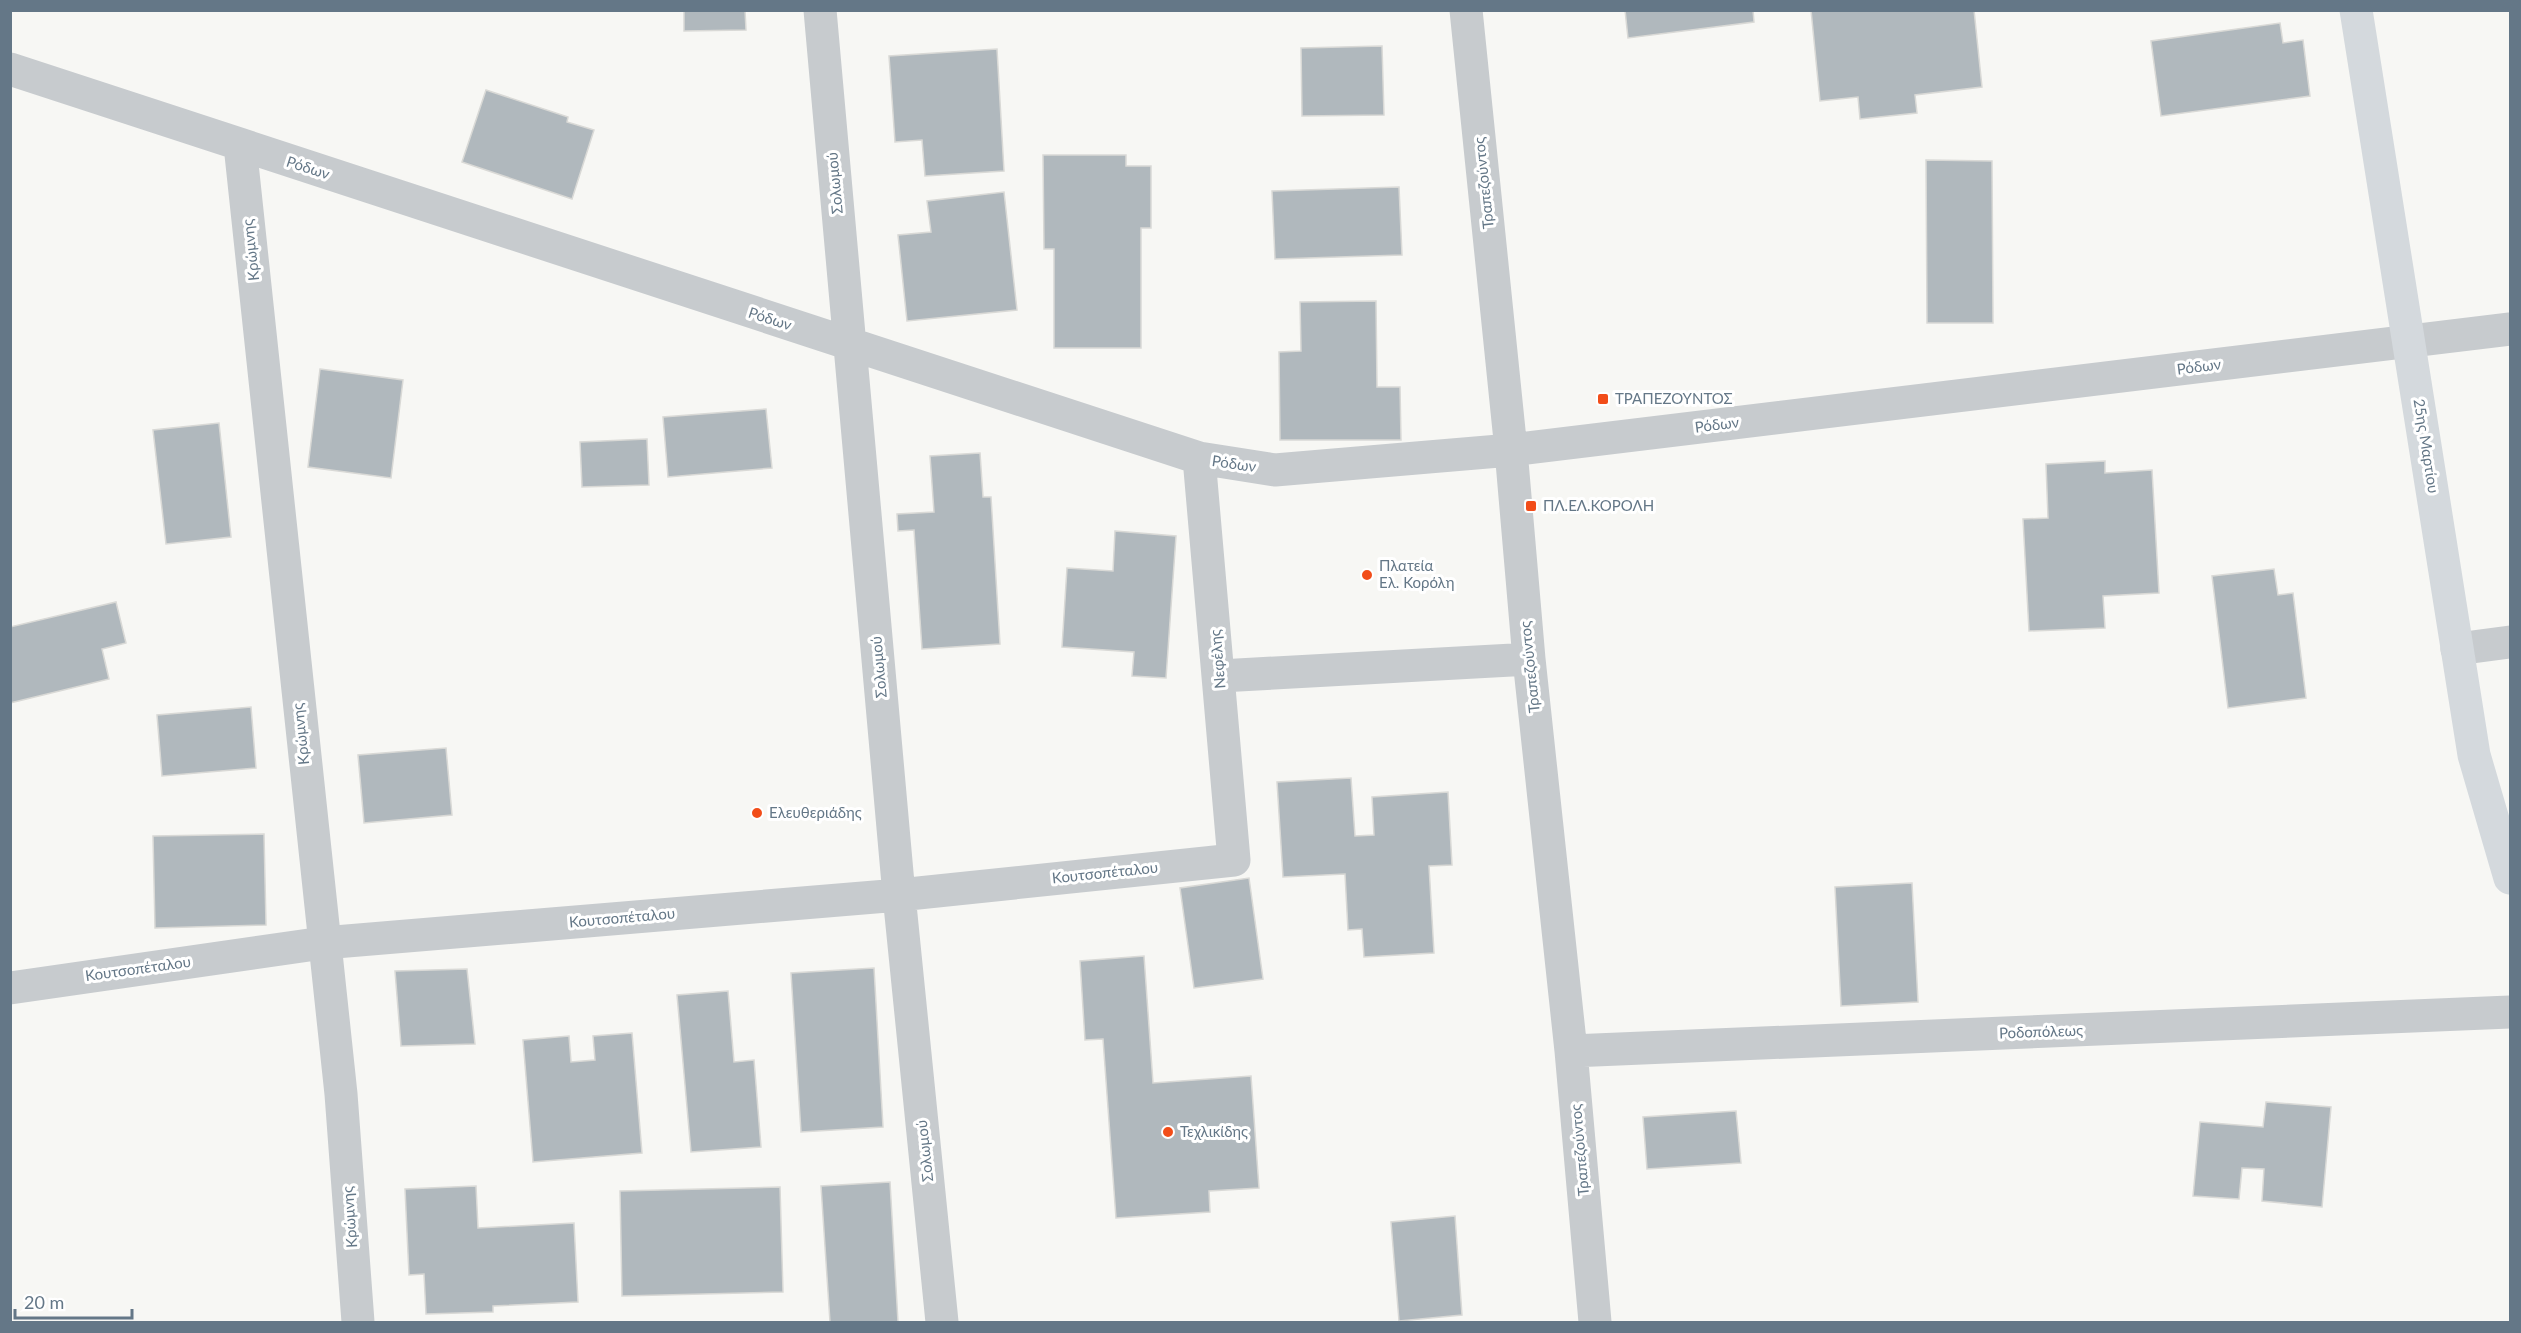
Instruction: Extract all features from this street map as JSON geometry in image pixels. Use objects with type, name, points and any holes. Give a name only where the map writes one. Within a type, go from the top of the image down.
[{"type":"street","name":"Σολωμού","points":[[820,10],[899,895],[942,1323]]},
{"type":"street","name":"Τραπεζούντος","points":[[1466,10],[1511,450],[1528,659],[1571,1052],[1595,1323]]},
{"type":"street","name":"25ης Μαρτίου","points":[[2356,10],[2474,755],[2511,878]]},
{"type":"street","name":"Ρόδων","points":[[10,69],[1199,458],[1275,470],[1511,450],[2511,329]]},
{"type":"street","name":"Κρώμνης","points":[[240,146],[323,943],[341,1094],[358,1323]]},
{"type":"street","name":"Νεφέλης","points":[[1199,458],[1220,676],[1234,860]]},
{"type":"street","points":[[2457,649],[2511,642]]},
{"type":"street","points":[[1220,676],[1528,659]]},
{"type":"street","name":"Κουτσοπέταλου","points":[[10,988],[323,943],[899,895],[1234,860]]},
{"type":"street","name":"Ροδοπόλεως","points":[[1571,1052],[2511,1012]]},
{"type":"building","points":[[684,10],[745,10],[746,30],[684,31]]},
{"type":"building","points":[[1625,10],[1753,10],[1754,22],[1628,38]]},
{"type":"building","points":[[1811,10],[1974,10],[1982,87],[1915,95],[1917,113],[1860,119],[1858,97],[1820,101]]},
{"type":"building","points":[[2280,23],[2283,43],[2303,40],[2310,96],[2161,116],[2151,41]]},
{"type":"building","points":[[1382,46],[1384,115],[1302,116],[1301,48]]},
{"type":"building","points":[[997,49],[1004,171],[925,176],[922,140],[895,142],[889,56]]},
{"type":"building","points":[[486,90],[568,117],[567,122],[594,130],[572,199],[462,162]]},
{"type":"building","points":[[1043,155],[1126,155],[1126,166],[1151,166],[1151,228],[1141,228],[1141,348],[1054,348],[1054,249],[1044,249]]},
{"type":"building","points":[[1926,160],[1992,161],[1993,323],[1927,323]]},
{"type":"building","points":[[1399,187],[1402,255],[1275,259],[1272,191]]},
{"type":"building","points":[[1004,192],[1017,310],[907,321],[898,235],[931,232],[927,201]]},
{"type":"building","points":[[1376,301],[1377,387],[1400,387],[1401,440],[1280,440],[1279,352],[1301,351],[1300,302]]},
{"type":"building","points":[[320,369],[403,380],[391,478],[308,467]]},
{"type":"building","points":[[766,409],[772,468],[668,477],[663,417]]},
{"type":"building","points":[[219,423],[231,537],[166,544],[153,430]]},
{"type":"building","points":[[647,439],[649,485],[582,487],[580,442]]},
{"type":"building","points":[[980,453],[983,497],[991,497],[1000,644],[922,649],[914,530],[898,531],[897,514],[934,512],[930,456]]},
{"type":"building","points":[[2105,461],[2105,473],[2152,470],[2159,593],[2103,596],[2105,628],[2029,631],[2023,519],[2048,518],[2046,464]]},
{"type":"building","points":[[1115,531],[1176,536],[1166,678],[1132,676],[1134,652],[1062,647],[1067,568],[1113,571]]},
{"type":"building","points":[[2274,569],[2278,595],[2293,593],[2306,698],[2228,708],[2212,576]]},
{"type":"building","points":[[116,602],[126,643],[102,649],[109,679],[10,703],[10,627]]},
{"type":"building","points":[[251,707],[256,768],[162,776],[157,715]]},
{"type":"building","points":[[446,748],[452,815],[364,823],[358,755]]},
{"type":"building","points":[[1351,778],[1355,836],[1374,835],[1372,797],[1448,792],[1452,865],[1429,866],[1434,953],[1364,957],[1362,929],[1348,930],[1345,874],[1283,877],[1277,782]]},
{"type":"building","points":[[264,834],[266,925],[155,928],[153,836]]},
{"type":"building","points":[[1249,878],[1263,979],[1194,988],[1180,888]]},
{"type":"building","points":[[1912,883],[1918,1002],[1841,1006],[1835,887]]},
{"type":"building","points":[[1144,956],[1153,1083],[1251,1076],[1259,1188],[1209,1191],[1210,1212],[1116,1218],[1103,1039],[1085,1040],[1080,961]]},
{"type":"building","points":[[874,968],[883,1127],[801,1132],[791,973]]},
{"type":"building","points":[[467,969],[475,1044],[401,1046],[395,971]]},
{"type":"building","points":[[728,991],[734,1062],[754,1060],[761,1147],[691,1152],[677,995]]},
{"type":"building","points":[[632,1033],[642,1153],[533,1162],[523,1040],[569,1036],[571,1062],[595,1060],[593,1036]]},
{"type":"building","points":[[2266,1102],[2331,1107],[2322,1207],[2262,1201],[2264,1169],[2242,1168],[2239,1199],[2193,1196],[2200,1122],[2263,1127]]},
{"type":"building","points":[[1736,1111],[1741,1163],[1647,1169],[1643,1117]]},
{"type":"building","points":[[890,1182],[898,1322],[830,1322],[821,1186]]},
{"type":"building","points":[[476,1186],[478,1228],[574,1223],[578,1302],[493,1306],[493,1312],[426,1314],[424,1274],[409,1275],[405,1189]]},
{"type":"building","points":[[780,1187],[783,1292],[622,1296],[620,1191]]},
{"type":"building","points":[[1455,1216],[1462,1315],[1399,1321],[1391,1222]]},
{"type":"place","name":"ΤΡΑΠΕΖΟΥΝΤΟΣ","points":[[1603,399]]},
{"type":"place","name":"ΠΛ.ΕΛ.ΚΟΡΟΛΗ","points":[[1531,506]]},
{"type":"place","name":"Πλατεία Ελ. Κορόλη","points":[[1367,575]]},
{"type":"place","name":"Ελευθεριάδης","points":[[757,813]]},
{"type":"place","name":"Τεχλικίδης","points":[[1168,1132]]}]
